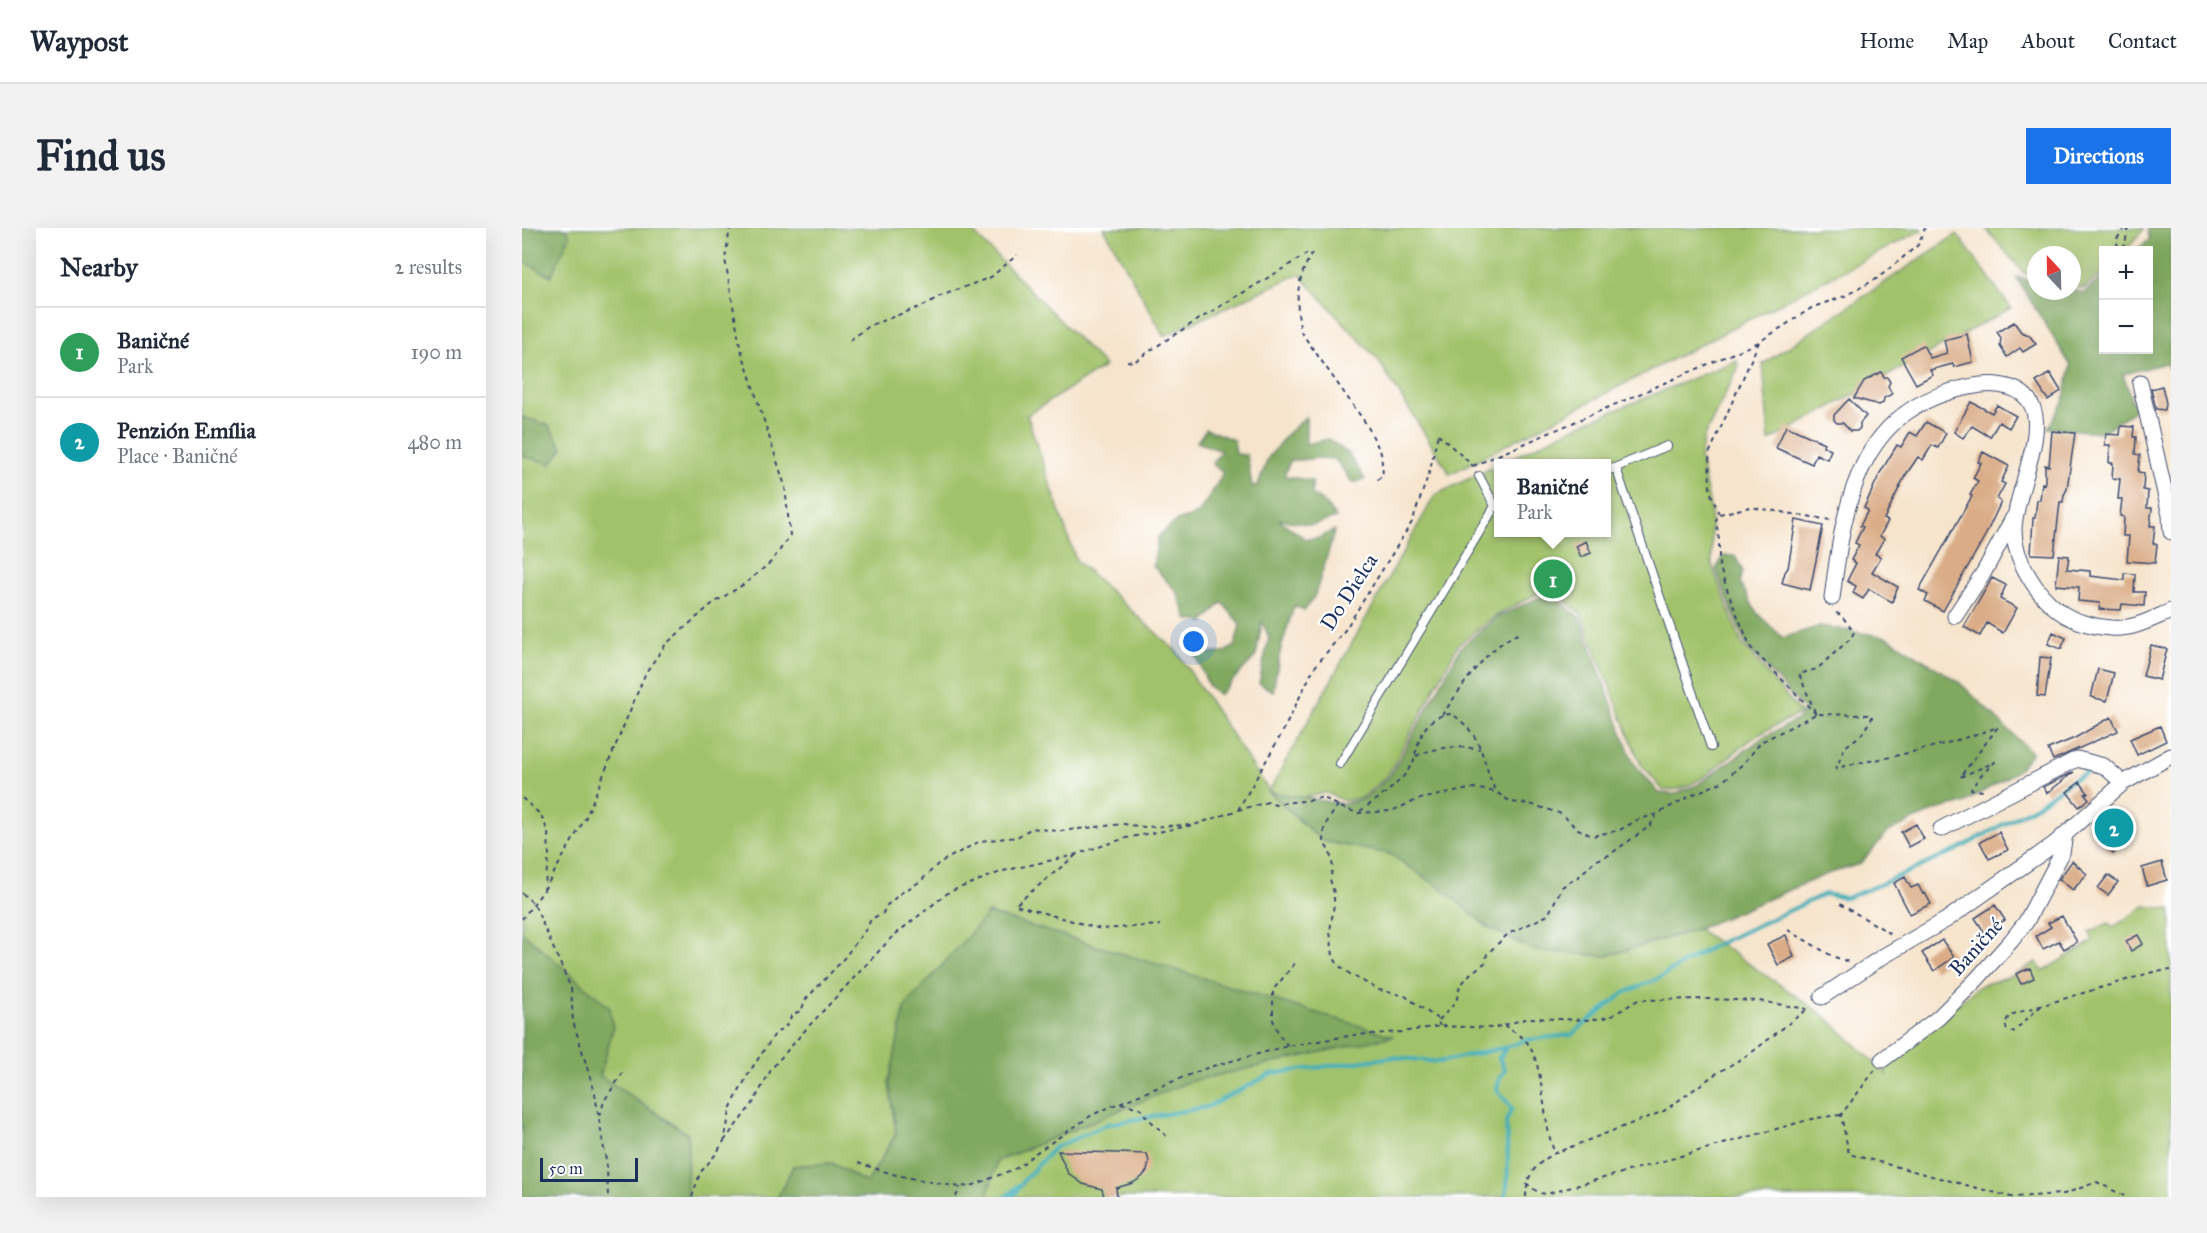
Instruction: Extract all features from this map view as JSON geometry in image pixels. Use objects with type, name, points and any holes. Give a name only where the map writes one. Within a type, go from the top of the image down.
[{"type":"street","points":[[2139,383],[2170,515],[2171,532]]},
{"type":"street","points":[[1831,604],[1848,500],[1864,460],[1885,432],[1916,407],[1946,393],[1993,384],[2017,389],[2032,404],[2037,423],[2015,513],[2014,532],[2021,560],[2036,588],[2060,611],[2083,623],[2111,628],[2137,626],[2171,611]]},
{"type":"street","points":[[1955,616],[1984,572],[2015,513]]},
{"type":"street","name":"Baničné","points":[[1822,997],[1946,920],[2065,834],[2123,783],[2171,756]]},
{"type":"street","points":[[1941,829],[2078,759],[2104,766],[2123,783]]},
{"type":"street","name":"Baničné","points":[[1882,1060],[1938,1018],[2011,941],[2026,922],[2062,854],[2065,834]]},
{"type":"lane","points":[[1611,470],[1667,446]]},
{"type":"lane","points":[[1616,468],[1711,747]]},
{"type":"lane","points":[[1479,476],[1494,501]]},
{"type":"lane","points":[[1340,764],[1494,511]]},
{"type":"path","points":[[522,919],[544,890],[586,817],[646,672],[666,644],[712,603],[746,583],[771,562],[789,536],[785,486],[740,346],[726,259],[730,228]]},
{"type":"path","points":[[1816,714],[1751,648],[1729,595],[1719,565],[1716,520],[1719,514],[1710,490],[1709,454],[1759,342],[1813,307],[1845,296],[1878,278],[1918,245],[1925,228]]},
{"type":"path","points":[[2127,228],[2125,245],[2119,249],[2116,240],[2127,228]]},
{"type":"path","points":[[1127,361],[1134,362],[1178,331],[1310,253],[1302,271],[1298,289],[1298,315],[1301,332],[1367,425],[1381,453],[1383,475],[1376,481]]},
{"type":"path","points":[[850,340],[871,325],[916,309],[938,297],[991,277],[1017,255]]},
{"type":"path","name":"Do Dielca","points":[[1238,810],[1282,733],[1314,668],[1345,630],[1412,522],[1430,470],[1438,434],[1473,466],[1759,342]]},
{"type":"path","points":[[1719,514],[1750,507],[1844,522]]},
{"type":"path","points":[[1816,714],[1799,674],[1817,669],[1851,638],[1854,632],[1831,604]]},
{"type":"path","points":[[1442,715],[1489,655],[1507,638],[1520,633]]},
{"type":"path","points":[[1358,813],[1387,792],[1414,763],[1422,735],[1430,721],[1442,715],[1452,714],[1464,723],[1477,738],[1496,792]]},
{"type":"path","points":[[692,1197],[700,1173],[753,1103],[772,1068],[893,936],[949,892],[1003,871],[1078,853],[1126,838],[1194,825],[1268,802],[1275,805],[1289,800],[1298,801],[1322,797],[1358,813],[1391,811],[1420,799],[1472,788],[1496,792],[1511,802],[1530,804],[1562,814],[1576,828],[1592,836],[1620,830],[1639,819],[1657,814],[1722,782],[1745,762],[1761,742],[1816,714],[1872,715],[1861,735],[1845,747],[1836,769],[1854,762],[1893,757],[1953,743],[1998,727],[1960,777],[1995,762],[1981,775],[1971,789],[1985,791]]},
{"type":"path","points":[[1415,757],[1439,748],[1480,749]]},
{"type":"path","points":[[522,798],[541,815],[548,832],[549,856],[544,890]]},
{"type":"path","points":[[1338,805],[1324,829],[1324,843],[1330,852],[1333,867],[1330,879],[1334,893],[1330,931],[1333,956],[1338,965],[1350,974],[1379,990],[1405,996],[1439,1020],[1440,1026]]},
{"type":"path","points":[[1439,1020],[1456,1002],[1460,987],[1470,974],[1486,962],[1487,954],[1492,949],[1508,934],[1548,915],[1562,887],[1578,877],[1595,861],[1609,855],[1650,826],[1657,814]]},
{"type":"path","points":[[724,1141],[731,1107],[750,1071],[775,1034],[788,1024],[792,1014],[801,1011],[806,999],[841,962],[867,928],[871,919],[883,913],[886,906],[921,881],[943,860],[980,841],[1017,837],[1032,828],[1059,831],[1124,824],[1144,828],[1176,824],[1194,825]]},
{"type":"path","points":[[1078,853],[1015,905],[1101,929],[1160,925]]},
{"type":"path","points":[[522,893],[534,904],[571,988],[573,1021],[595,1093],[607,1167],[608,1197]]},
{"type":"path","points":[[1840,904],[1886,932],[1910,941]]},
{"type":"path","points":[[1788,930],[1832,956],[1866,968]]},
{"type":"path","points":[[1288,1046],[1279,1035],[1273,1020],[1273,990],[1296,962]]},
{"type":"path","points":[[2041,1006],[2013,1032],[2007,1030],[2005,1023],[2010,1015],[2153,972],[2171,970]]},
{"type":"path","points":[[858,1163],[896,1175],[960,1187],[974,1185],[1019,1167],[1034,1154],[1092,1115],[1209,1067],[1288,1046],[1354,1035],[1402,1032],[1440,1026],[1493,1029],[1529,1018],[1588,1020],[1610,1017],[1638,1000],[1759,1001],[1807,1009],[1751,1053],[1713,1074],[1664,1110],[1555,1153],[1539,1163],[1526,1183],[1527,1197]]},
{"type":"path","points":[[1504,1025],[1525,1040],[1535,1058],[1549,1140],[1555,1153]]},
{"type":"path","points":[[1882,1060],[1841,1115],[1849,1154],[2011,1197],[2064,1194],[2097,1182],[2126,1197]]},
{"type":"path","points":[[599,1119],[604,1101],[624,1071]]},
{"type":"path","points":[[1119,1103],[1140,1108],[1147,1119],[1158,1125],[1167,1137]]},
{"type":"path","points":[[1526,1183],[1539,1193],[1547,1194],[1815,1118],[1841,1115]]},
{"type":"path","points":[[956,1197],[960,1187]]},
{"type":"green space","points":[[522,228],[969,228],[1105,366],[1027,415],[1076,560],[1177,652],[1269,791],[1435,495],[1494,466],[1494,537],[1611,537],[1611,459],[1509,459],[1579,425],[1737,360],[1738,368],[1704,437],[1700,458],[1711,511],[1712,565],[1742,644],[1801,713],[1755,737],[1688,786],[1675,790],[1663,790],[1640,763],[1581,614],[1557,594],[1540,592],[1494,617],[1458,645],[1388,775],[1363,797],[1344,801],[1326,793],[1301,798],[1270,793],[1322,841],[1390,854],[1445,891],[1488,927],[1606,956],[1698,929],[1824,1015],[1887,1074],[1885,1066],[1979,986],[2014,975],[2036,962],[2043,971],[2093,941],[2089,932],[2109,923],[2112,928],[2145,906],[2171,909],[2171,1197],[987,1197],[997,1161],[1188,1082],[1392,1036],[988,913],[889,1081],[896,1134],[867,1183],[832,1163],[793,1166],[778,1197],[687,1197],[688,1134],[600,1076],[613,1028],[522,932]]},
{"type":"green space","points":[[522,228],[566,228],[570,236],[551,276],[522,261]]},
{"type":"green space","points":[[1104,228],[1921,228],[1922,230],[1450,474],[1378,360],[1299,274],[1164,336]]},
{"type":"green space","points":[[1985,228],[2144,228],[2129,246],[2099,246],[2099,276],[2084,289],[2081,288],[2081,246],[2027,246],[2027,274]]},
{"type":"green space","points":[[2148,228],[2171,228],[2171,375],[2166,363],[2123,374],[2135,410],[2102,432],[2048,428],[2063,402],[2071,366],[2030,300],[2081,300],[2081,292],[2084,293],[2099,280],[2099,354],[2153,354],[2153,246],[2141,246],[2149,240]]},
{"type":"green space","points":[[1957,234],[2011,308],[1769,441],[1763,364]]},
{"type":"green space","points":[[2016,277],[2027,280],[2027,295]]},
{"type":"green space","points":[[522,417],[548,425],[563,448],[551,464],[522,456]]},
{"type":"green space","points":[[1306,417],[1306,444],[1328,439],[1348,453],[1365,479],[1353,483],[1335,459],[1290,461],[1284,476],[1312,481],[1312,494],[1327,505],[1336,518],[1312,525],[1278,519],[1306,539],[1319,538],[1335,530],[1315,595],[1305,610],[1294,606],[1280,652],[1273,691],[1259,683],[1269,637],[1262,622],[1256,656],[1219,695],[1208,685],[1195,653],[1223,653],[1235,646],[1240,624],[1222,602],[1204,622],[1188,620],[1177,592],[1153,566],[1158,537],[1177,521],[1198,514],[1223,472],[1212,464],[1221,451],[1197,442],[1206,429],[1234,440],[1236,454],[1247,455],[1252,486],[1258,485],[1268,458],[1286,435]]},
{"type":"green space","points":[[1724,556],[1735,556],[1743,571],[1740,583],[1757,613],[1783,638],[1820,626],[1887,637],[1959,682],[2032,753],[2017,771],[1964,803],[1936,810],[1888,832],[1860,864],[1827,874],[1698,929],[1606,956],[1535,951],[1488,927],[1445,891],[1390,854],[1322,841],[1269,792],[1344,804],[1365,798],[1390,776],[1461,647],[1496,618],[1542,596],[1556,598],[1580,618],[1633,762],[1659,793],[1674,794],[1697,785],[1761,739],[1796,720],[1805,711],[1746,645],[1716,569]]},
{"type":"green space","points":[[988,913],[1394,1036],[1188,1082],[997,1161],[987,1197],[778,1197],[793,1166],[832,1163],[867,1183],[896,1134],[889,1081],[905,1007]]},
{"type":"green space","points":[[522,932],[610,1008],[613,1028],[600,1076],[688,1134],[687,1197],[522,1197]]},
{"type":"building","points":[[2014,322],[2021,332],[2029,335],[2036,344],[2023,352],[2020,348],[2007,357],[2000,346],[2001,338],[1997,332]]},
{"type":"building","points":[[1967,334],[1973,362],[1930,370],[1933,375],[1916,384],[1901,357],[1923,345],[1930,358],[1947,353],[1944,340]]},
{"type":"building","points":[[1881,372],[1890,382],[1888,386],[1892,394],[1884,398],[1883,403],[1879,405],[1854,398],[1864,381]]},
{"type":"building","points":[[2050,373],[2061,391],[2048,400],[2036,382]]},
{"type":"building","points":[[2162,386],[2166,403],[2165,410],[2156,409],[2151,389]]},
{"type":"building","points":[[1849,399],[1866,416],[1857,431],[1850,431],[1843,423],[1837,423],[1834,420],[1834,415]]},
{"type":"building","points":[[1971,402],[1992,413],[1997,405],[2016,416],[2009,428],[1999,422],[1990,437],[1972,426],[1963,438],[1954,432]]},
{"type":"building","points":[[1926,422],[1946,433],[1938,448],[1932,445],[1923,460],[1918,457],[1905,476],[1884,519],[1888,521],[1880,536],[1884,539],[1875,554],[1881,557],[1872,572],[1898,587],[1892,602],[1869,589],[1863,599],[1853,593],[1856,586],[1847,581],[1856,563],[1851,560],[1859,545],[1855,543],[1868,510],[1864,508],[1880,473],[1897,445],[1901,447],[1910,432],[1917,436]]},
{"type":"building","points":[[1786,426],[1824,443],[1823,446],[1831,450],[1827,459],[1816,454],[1812,464],[1776,448]]},
{"type":"building","points":[[2121,426],[2134,427],[2135,454],[2140,455],[2138,472],[2144,473],[2143,490],[2148,491],[2147,508],[2152,508],[2150,526],[2155,526],[2153,544],[2157,544],[2155,563],[2127,561],[2129,536],[2123,536],[2124,517],[2120,516],[2122,499],[2118,499],[2120,479],[2112,478],[2113,463],[2109,463],[2110,445],[2105,445],[2106,434],[2120,435]]},
{"type":"building","points":[[2052,431],[2075,433],[2067,489],[2063,502],[2060,502],[2054,555],[2031,554],[2033,518],[2035,518],[2037,500],[2040,500],[2042,483],[2045,484],[2045,465],[2049,466]]},
{"type":"building","points":[[1983,452],[2009,466],[2001,482],[2005,484],[1997,499],[2001,502],[1943,611],[1925,601],[1928,595],[1919,590],[1972,496],[1970,495],[1978,481],[1973,478],[1981,463],[1978,462]]},
{"type":"building","points":[[1796,520],[1823,526],[1810,590],[1782,583],[1788,568]]},
{"type":"building","points":[[1586,541],[1591,553],[1581,557],[1576,546]]},
{"type":"building","points":[[2059,555],[2069,556],[2067,569],[2090,571],[2090,576],[2124,580],[2124,573],[2135,574],[2134,592],[2145,592],[2144,606],[2122,604],[2121,610],[2099,609],[2100,603],[2078,601],[2079,587],[2056,585]]},
{"type":"building","points":[[1992,578],[2006,585],[2000,599],[2017,608],[2003,633],[1987,623],[1980,636],[1964,627]]},
{"type":"building","points":[[2053,632],[2066,638],[2061,649],[2048,644]]},
{"type":"building","points":[[2151,645],[2167,649],[2159,680],[2143,676]]},
{"type":"building","points":[[2040,657],[2051,658],[2045,697],[2037,696]]},
{"type":"building","points":[[2098,669],[2114,673],[2107,701],[2091,697]]},
{"type":"building","points":[[2111,717],[2118,731],[2053,760],[2048,749],[2075,738]]},
{"type":"building","points":[[2160,726],[2166,741],[2137,755],[2130,739]]},
{"type":"building","points":[[2074,772],[2047,793],[2043,787]]},
{"type":"building","points":[[2080,782],[2088,793],[2085,794],[2089,799],[2079,807],[2067,792]]},
{"type":"building","points":[[2119,810],[2131,823],[2118,837],[2124,843],[2113,854],[2102,843],[2104,840],[2097,833]]},
{"type":"building","points":[[1916,824],[1924,839],[1909,847],[1901,832]]},
{"type":"building","points":[[1999,832],[2008,850],[1989,859],[1980,842]]},
{"type":"building","points":[[2072,861],[2087,874],[2073,890],[2059,879]]},
{"type":"building","points":[[2162,862],[2167,880],[2147,886],[2142,868]]},
{"type":"building","points":[[2108,875],[2118,882],[2108,895],[2098,888]]},
{"type":"building","points":[[1905,877],[1911,888],[1918,885],[1931,904],[1910,914],[1894,883]]},
{"type":"building","points":[[1995,905],[2005,920],[1985,933],[1975,918]]},
{"type":"building","points":[[2062,916],[2077,942],[2064,949],[2059,941],[2043,949],[2036,936],[2051,927],[2048,923]]},
{"type":"building","points":[[1786,935],[1794,957],[1778,965],[1767,944]]},
{"type":"building","points":[[2138,935],[2143,944],[2131,951],[2126,941]]},
{"type":"building","points":[[1942,940],[1954,957],[1934,971],[1922,953]]},
{"type":"building","points":[[2030,968],[2034,978],[2021,984],[2016,974]]},
{"type":"building","points":[[1058,1151],[1147,1154],[1149,1162],[1147,1171],[1142,1177],[1133,1183],[1116,1188],[1117,1197],[1104,1197],[1102,1189],[1083,1184],[1068,1173]]},
{"type":"waterway","points":[[1013,1197],[1024,1180],[1054,1148],[1108,1124],[1207,1107],[1271,1074],[1393,1057],[1439,1062],[1507,1047],[1525,1040],[1571,1035],[1624,993],[1659,978],[1711,947],[1825,894],[1846,898],[1957,850],[2036,806],[2075,778],[2088,772]]},
{"type":"waterway","points":[[1505,1197],[1508,1163],[1506,1121],[1512,1108],[1497,1090],[1499,1079],[1505,1070],[1499,1058],[1507,1047]]},
{"type":"waterway","points":[[1006,1197],[1019,1185]]},
{"type":"place","name":"Baničné","points":[[1553,579]]},
{"type":"place","name":"Penzión Emília","points":[[2114,828]]}]
